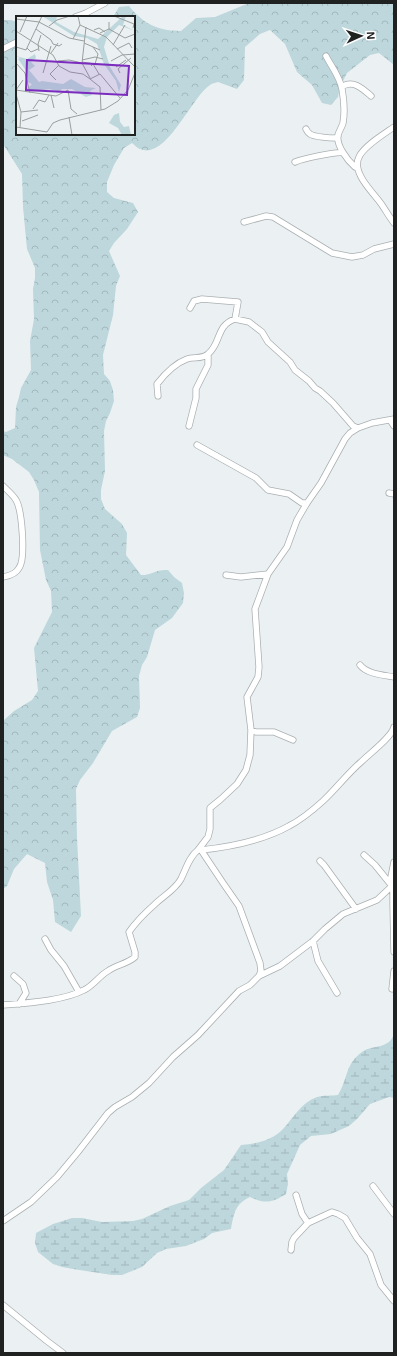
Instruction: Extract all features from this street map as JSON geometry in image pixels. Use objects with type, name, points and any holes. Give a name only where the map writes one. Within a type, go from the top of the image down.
[{"type":"street","points":[[78,16],[105,3]]},
{"type":"street","points":[[3,49],[16,42]]},
{"type":"street","points":[[326,56],[340,81],[342,88],[344,105],[343,124],[338,136],[339,145],[350,163],[355,167],[357,166]]},
{"type":"street","points":[[342,88],[345,84],[357,85],[371,96]]},
{"type":"street","points":[[394,127],[365,149],[358,158],[357,166],[365,184],[382,204],[394,223]]},
{"type":"street","points":[[306,129],[310,134],[319,136],[336,138],[338,136]]},
{"type":"street","points":[[295,162],[303,158],[309,159],[338,152],[343,153]]},
{"type":"street","points":[[244,222],[266,216],[273,217],[332,253],[342,256],[352,257],[364,255],[374,249],[394,244]]},
{"type":"street","points":[[190,308],[194,301],[202,299],[238,302],[235,319]]},
{"type":"street","points":[[158,396],[157,384],[166,373],[188,358],[201,358],[208,354],[215,345],[222,327],[235,319],[249,322],[262,332],[268,342],[315,388],[333,403],[352,426],[358,428]]},
{"type":"street","points":[[189,426],[196,398],[196,389],[208,365],[208,354]]},
{"type":"street","points":[[199,850],[208,837],[210,829],[210,808],[237,784],[246,770],[250,755],[251,730],[247,697],[258,677],[259,667],[255,609],[268,574],[287,547],[297,520],[306,503],[321,483],[345,439],[350,433],[358,428],[372,423],[392,420],[394,426]]},
{"type":"street","points":[[197,445],[256,478],[268,490],[289,494],[302,503],[306,503]]},
{"type":"street","points":[[3,486],[16,500],[23,532],[22,562],[20,568],[15,573],[3,577]]},
{"type":"street","points":[[226,575],[241,577],[268,574]]},
{"type":"street","points":[[360,665],[362,668],[375,673],[394,677]]},
{"type":"street","points":[[3,1005],[60,998],[86,990],[108,970],[130,962],[135,957],[135,952],[129,932],[153,905],[174,888],[180,880],[193,853],[199,850],[220,848],[237,844],[288,827],[322,801],[394,728]]},
{"type":"street","points":[[251,730],[256,732],[274,732],[293,740]]},
{"type":"street","points":[[199,850],[239,906],[260,963],[261,971],[259,976]]},
{"type":"street","points":[[364,855],[375,865],[392,886]]},
{"type":"street","points":[[320,861],[356,909]]},
{"type":"street","points":[[394,862],[391,877],[394,952]]},
{"type":"street","points":[[3,1221],[31,1202],[57,1177],[108,1113],[132,1097],[149,1083],[173,1057],[198,1036],[239,992],[250,985],[259,976],[280,966],[313,941],[343,914],[377,900],[392,886]]},
{"type":"street","points":[[45,939],[51,950],[64,966],[79,992]]},
{"type":"street","points":[[313,941],[318,961],[337,993]]},
{"type":"street","points":[[392,989],[394,971]]},
{"type":"street","points":[[14,976],[23,984],[26,993],[19,1004]]},
{"type":"street","points":[[373,1186],[394,1214]]},
{"type":"street","points":[[296,1195],[302,1214],[308,1223]]},
{"type":"street","points":[[291,1250],[294,1238],[308,1223],[332,1212],[338,1214],[345,1218],[357,1238],[370,1254],[381,1285],[394,1301]]},
{"type":"street","points":[[3,1304],[63,1353]]},
{"type":"green space","points":[[249,3],[394,3],[394,65],[379,53],[370,55],[347,73],[340,87],[338,97],[331,105],[322,103],[312,85],[297,72],[285,44],[270,30],[260,34],[245,47],[244,80],[237,89],[218,82],[211,84],[195,101],[169,137],[159,146],[150,150],[140,149],[132,143],[124,148],[114,165],[107,182],[107,192],[114,198],[133,203],[138,212],[127,229],[109,251],[120,276],[116,286],[113,315],[103,355],[104,374],[110,381],[114,401],[106,421],[104,431],[105,471],[101,490],[101,499],[105,509],[122,524],[127,533],[126,555],[141,575],[160,570],[168,570],[182,583],[184,593],[183,603],[172,618],[155,630],[147,657],[142,665],[139,676],[140,708],[137,717],[112,731],[93,763],[80,780],[76,789],[81,916],[71,932],[55,922],[53,900],[47,882],[45,863],[27,854],[14,869],[7,886],[3,889],[3,721],[14,711],[32,700],[38,691],[34,648],[52,612],[51,591],[46,580],[40,550],[39,492],[29,472],[12,459],[3,455],[3,431],[6,432],[15,428],[16,407],[21,388],[31,370],[30,341],[34,319],[33,289],[35,268],[27,249],[22,174],[3,144],[3,20],[16,22],[16,135],[135,135],[135,16],[114,16],[119,7],[129,6],[147,23],[166,30],[181,31],[196,18],[215,17]]},
{"type":"green space","points":[[394,1033],[394,1098],[389,1097],[370,1104],[349,1126],[331,1134],[311,1136],[300,1145],[287,1174],[288,1184],[286,1194],[268,1202],[250,1197],[245,1200],[236,1210],[231,1229],[212,1233],[204,1239],[186,1246],[166,1249],[157,1253],[142,1267],[122,1275],[112,1275],[62,1267],[53,1264],[38,1252],[35,1243],[36,1233],[53,1224],[72,1218],[82,1218],[102,1222],[133,1221],[142,1219],[170,1206],[189,1200],[201,1188],[224,1170],[241,1145],[252,1144],[269,1139],[279,1133],[298,1111],[311,1100],[319,1096],[338,1095],[352,1062],[356,1057],[366,1050],[389,1042]]}]
